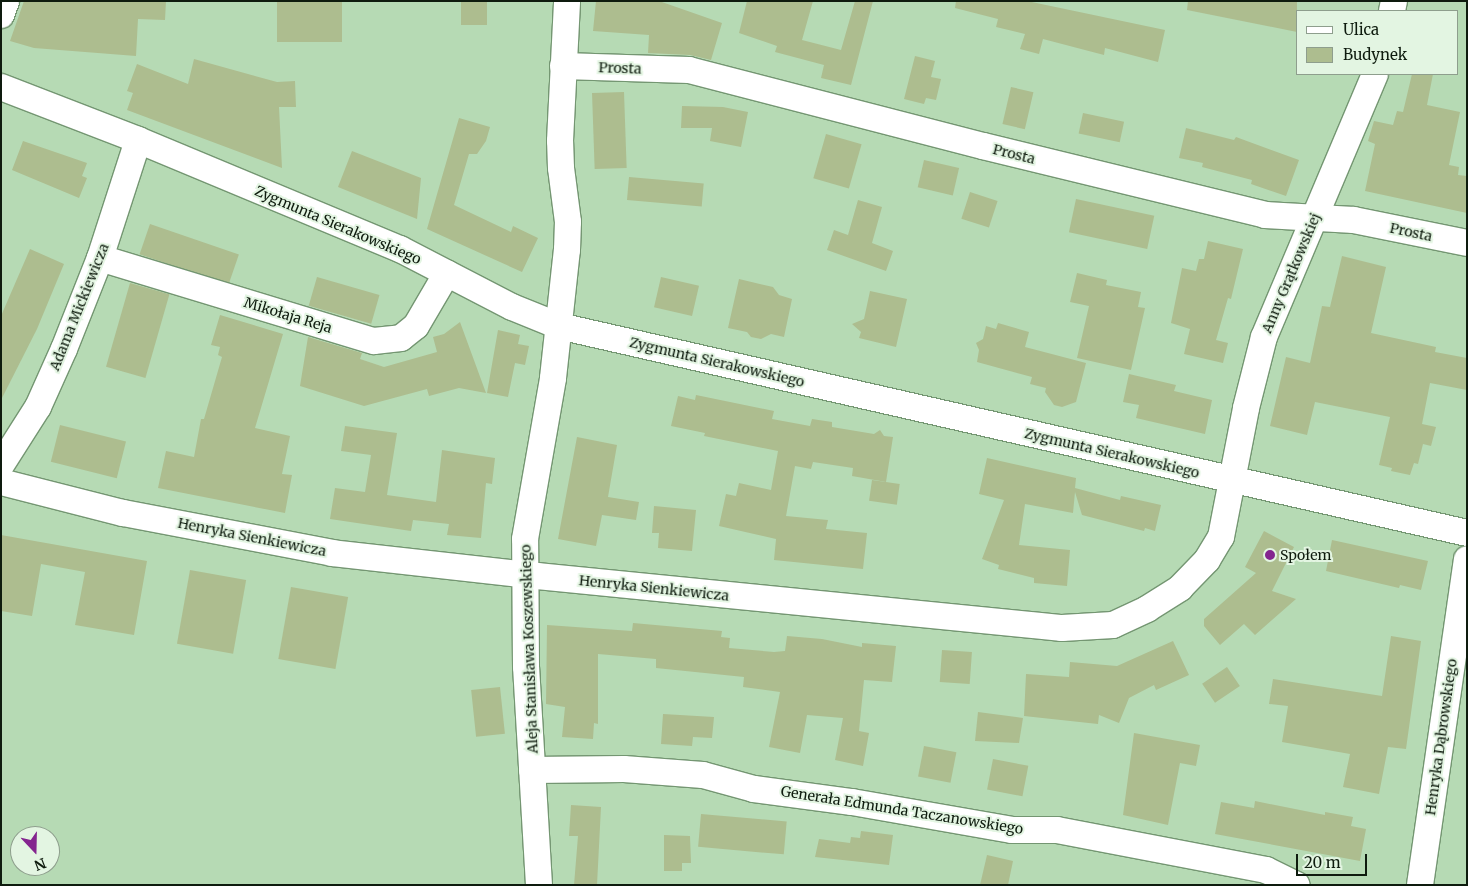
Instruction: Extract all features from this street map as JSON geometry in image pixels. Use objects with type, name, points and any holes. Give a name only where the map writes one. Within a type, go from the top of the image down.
[{"type":"street","points":[[1,16],[6,1]]},
{"type":"street","name":"Aleja Stanisława Koszewskiego","points":[[539,885],[526,667],[524,575],[529,509],[553,378],[568,222],[561,168],[563,66],[567,1]]},
{"type":"street","name":"Prosta","points":[[563,66],[689,70],[983,146],[1265,214],[1354,220],[1467,243]]},
{"type":"street","name":"Anny Grątkowskiej","points":[[1232,480],[1246,408],[1264,337],[1375,75]]},
{"type":"street","name":"Zygmunta Sierakowskiego","points":[[1,87],[138,140],[400,249],[512,307],[559,326],[1467,533]]},
{"type":"street","name":"Adama Mickiewicza","points":[[1,465],[38,406],[64,349],[100,258],[138,140]]},
{"type":"street","name":"Mikołaja Reja","points":[[100,258],[374,341],[401,338],[416,326],[447,274]]},
{"type":"street","name":"Henryka Sienkiewicza","points":[[1,482],[123,512],[332,552],[524,575],[1062,628],[1113,625],[1147,610],[1180,588],[1208,560],[1220,537],[1232,480]]},
{"type":"street","name":"Henryka Dąbrowskiego","points":[[1420,885],[1467,559]]},
{"type":"street","name":"Generała Edmunda Taczanowskiego","points":[[532,770],[624,769],[703,775],[754,789],[852,802],[1012,830],[1057,830],[1266,870],[1297,885]]},
{"type":"building","points":[[24,1],[166,1],[165,20],[138,19],[136,56],[34,48],[10,41]]},
{"type":"building","points":[[277,1],[342,1],[342,42],[277,42]]},
{"type":"building","points":[[461,1],[487,1],[487,25],[461,25]]},
{"type":"building","points":[[596,1],[659,1],[722,23],[711,60],[690,55],[648,53],[649,35],[593,31]]},
{"type":"building","points":[[747,1],[813,1],[802,40],[841,50],[855,1],[873,1],[851,85],[821,78],[824,65],[775,52],[777,46],[739,33]]},
{"type":"building","points":[[956,1],[1027,1],[1165,30],[1158,62],[1105,48],[1104,55],[1043,39],[1039,54],[1020,49],[1025,34],[996,27],[998,19],[955,8]]},
{"type":"building","points":[[1188,1],[1297,1],[1296,32],[1187,10]]},
{"type":"building","points":[[915,56],[935,61],[931,77],[941,79],[936,100],[926,98],[924,104],[904,99]]},
{"type":"building","points":[[194,59],[277,82],[295,81],[296,107],[279,107],[282,168],[127,110],[133,93],[127,91],[137,64],[188,84]]},
{"type":"building","points":[[1412,75],[1433,75],[1427,105],[1460,112],[1449,165],[1459,167],[1458,175],[1467,176],[1467,213],[1365,191],[1375,144],[1368,141],[1374,121],[1393,125],[1397,111],[1403,112]]},
{"type":"building","points":[[1011,87],[1033,92],[1025,129],[1002,124]]},
{"type":"building","points":[[624,92],[627,168],[595,169],[592,93]]},
{"type":"building","points":[[682,106],[723,107],[748,112],[741,147],[710,141],[712,128],[681,128]]},
{"type":"building","points":[[1083,113],[1124,122],[1120,142],[1079,134]]},
{"type":"building","points":[[459,118],[490,127],[486,141],[477,154],[469,154],[454,205],[511,232],[513,226],[538,238],[522,272],[427,229]]},
{"type":"building","points":[[1186,128],[1234,140],[1236,137],[1299,160],[1286,196],[1251,184],[1252,180],[1202,167],[1203,163],[1179,158]]},
{"type":"building","points":[[826,134],[862,144],[849,188],[813,178]]},
{"type":"building","points":[[23,141],[87,163],[82,176],[87,178],[79,198],[12,170]]},
{"type":"building","points":[[352,151],[421,178],[417,219],[338,187]]},
{"type":"building","points":[[924,160],[959,168],[953,195],[918,187]]},
{"type":"building","points":[[629,177],[704,184],[702,206],[627,200]]},
{"type":"building","points":[[970,192],[998,201],[989,228],[961,219]]},
{"type":"building","points":[[1076,199],[1154,216],[1147,249],[1069,232]]},
{"type":"building","points":[[858,200],[882,207],[872,243],[893,251],[886,271],[827,250],[834,230],[848,235]]},
{"type":"building","points":[[150,224],[239,255],[228,285],[140,254]]},
{"type":"building","points":[[1208,241],[1243,249],[1231,299],[1228,298],[1216,340],[1228,343],[1223,363],[1184,354],[1190,329],[1171,323],[1182,268],[1196,271],[1199,259],[1204,259]]},
{"type":"building","points":[[30,249],[64,264],[37,329],[1,400],[1,316]]},
{"type":"building","points":[[1342,256],[1386,267],[1371,333],[1436,347],[1435,352],[1467,358],[1467,390],[1430,383],[1422,424],[1436,427],[1431,446],[1423,444],[1418,464],[1414,463],[1410,475],[1391,471],[1392,468],[1379,465],[1390,417],[1315,402],[1307,435],[1270,426],[1286,357],[1310,363],[1322,306],[1330,307]]},
{"type":"building","points":[[1077,273],[1107,280],[1106,285],[1141,292],[1138,307],[1145,308],[1131,370],[1077,358],[1089,306],[1070,302]]},
{"type":"building","points":[[317,277],[379,295],[371,324],[309,306]]},
{"type":"building","points":[[661,277],[699,286],[692,316],[654,307]]},
{"type":"building","points":[[739,279],[773,287],[779,295],[792,299],[784,337],[771,334],[761,339],[751,337],[747,332],[728,328]]},
{"type":"building","points":[[130,283],[169,294],[145,378],[106,367]]},
{"type":"building","points":[[870,291],[907,299],[896,347],[859,338],[861,332],[852,324],[864,319]]},
{"type":"building","points":[[220,315],[283,334],[255,428],[290,436],[282,474],[292,475],[285,513],[158,488],[166,451],[194,457],[201,419],[204,419],[222,357],[218,355],[220,347],[211,345]]},
{"type":"building","points":[[460,322],[486,393],[459,388],[429,396],[427,389],[364,406],[300,386],[308,337],[362,353],[360,359],[384,367],[437,352],[433,337],[444,334]]},
{"type":"building","points":[[998,323],[1029,332],[1025,347],[1086,363],[1076,402],[1062,407],[1054,405],[1045,392],[1046,388],[1030,384],[1032,377],[977,362],[979,350],[976,343],[983,339],[986,326],[996,329]]},
{"type":"building","points":[[498,330],[520,335],[518,344],[529,346],[525,365],[515,363],[508,397],[487,393]]},
{"type":"building","points":[[1129,374],[1176,385],[1174,391],[1212,400],[1205,434],[1136,418],[1139,405],[1123,402]]},
{"type":"building","points":[[696,395],[774,411],[772,419],[810,426],[812,419],[832,422],[832,427],[874,434],[880,430],[884,436],[893,437],[886,482],[852,476],[853,468],[813,462],[811,469],[795,466],[786,516],[828,520],[826,529],[867,533],[863,569],[774,560],[776,539],[719,526],[726,494],[736,496],[739,483],[771,490],[778,451],[704,436],[705,433],[671,426],[678,396],[695,400]]},
{"type":"building","points":[[60,425],[126,441],[117,478],[51,462]]},
{"type":"building","points":[[345,426],[397,433],[387,495],[436,502],[442,450],[495,458],[492,484],[486,483],[481,538],[447,535],[449,524],[413,520],[411,531],[330,519],[335,488],[365,492],[371,455],[341,451]]},
{"type":"building","points":[[577,437],[617,445],[608,497],[639,502],[636,520],[602,515],[596,546],[558,539]]},
{"type":"building","points":[[987,458],[1076,478],[1075,488],[1120,500],[1121,496],[1161,505],[1155,531],[1145,528],[1144,531],[1082,515],[1075,492],[1073,513],[1025,504],[1019,545],[1070,550],[1067,586],[1034,583],[1034,578],[998,569],[999,565],[982,559],[1004,500],[979,494]]},
{"type":"building","points":[[872,480],[900,484],[897,505],[869,501]]},
{"type":"building","points":[[654,506],[696,510],[692,551],[658,548],[659,533],[652,533]]},
{"type":"building","points":[[1264,531],[1294,547],[1272,591],[1296,599],[1255,635],[1244,624],[1220,645],[1204,626],[1204,619],[1256,573],[1245,567]]},
{"type":"building","points":[[1,535],[147,561],[134,635],[75,625],[85,572],[41,564],[32,616],[1,611]]},
{"type":"building","points":[[1332,540],[1428,561],[1421,590],[1400,585],[1399,588],[1326,571]]},
{"type":"building","points":[[190,570],[246,580],[233,654],[177,644]]},
{"type":"building","points":[[291,587],[348,597],[335,669],[278,659]]},
{"type":"building","points":[[633,623],[722,631],[721,637],[730,638],[729,648],[774,652],[785,651],[787,636],[822,639],[862,647],[862,643],[896,646],[892,682],[864,680],[859,731],[869,733],[863,766],[835,760],[843,718],[807,715],[800,753],[769,747],[780,692],[743,687],[744,677],[656,668],[656,659],[598,654],[598,724],[594,723],[593,739],[562,737],[565,707],[546,704],[547,625],[632,631]]},
{"type":"building","points":[[1391,636],[1421,641],[1406,749],[1388,747],[1379,794],[1343,787],[1350,754],[1282,742],[1288,706],[1269,704],[1273,679],[1382,696]]},
{"type":"building","points":[[1173,641],[1189,675],[1156,690],[1154,685],[1129,698],[1119,723],[1099,715],[1098,724],[1024,716],[1026,674],[1069,677],[1070,662],[1117,666]]},
{"type":"building","points":[[942,650],[972,652],[970,684],[940,682]]},
{"type":"building","points":[[1227,667],[1240,686],[1215,703],[1202,684]]},
{"type":"building","points":[[500,687],[505,734],[476,737],[471,690]]},
{"type":"building","points":[[978,712],[1023,718],[1019,743],[975,741]]},
{"type":"building","points":[[663,714],[714,717],[712,738],[693,737],[692,746],[661,744]]},
{"type":"building","points":[[1134,733],[1200,745],[1196,766],[1180,763],[1168,825],[1123,815]]},
{"type":"building","points":[[924,746],[956,752],[950,783],[918,776]]},
{"type":"building","points":[[993,759],[1028,766],[1022,796],[987,789]]},
{"type":"building","points":[[1255,801],[1325,815],[1325,812],[1353,817],[1351,826],[1366,829],[1360,861],[1215,834],[1221,802],[1254,808]]},
{"type":"building","points":[[571,805],[601,807],[597,885],[574,885],[578,836],[569,836]]},
{"type":"building","points":[[701,814],[787,821],[784,854],[698,847]]},
{"type":"building","points":[[861,831],[893,835],[889,865],[815,857],[819,839],[850,843],[851,837],[860,838]]},
{"type":"building","points":[[664,835],[690,836],[691,863],[682,863],[682,871],[664,871]]},
{"type":"building","points":[[987,855],[1013,861],[1008,885],[980,885]]},
{"type":"place","name":"Społem","points":[[1270,555]]}]
